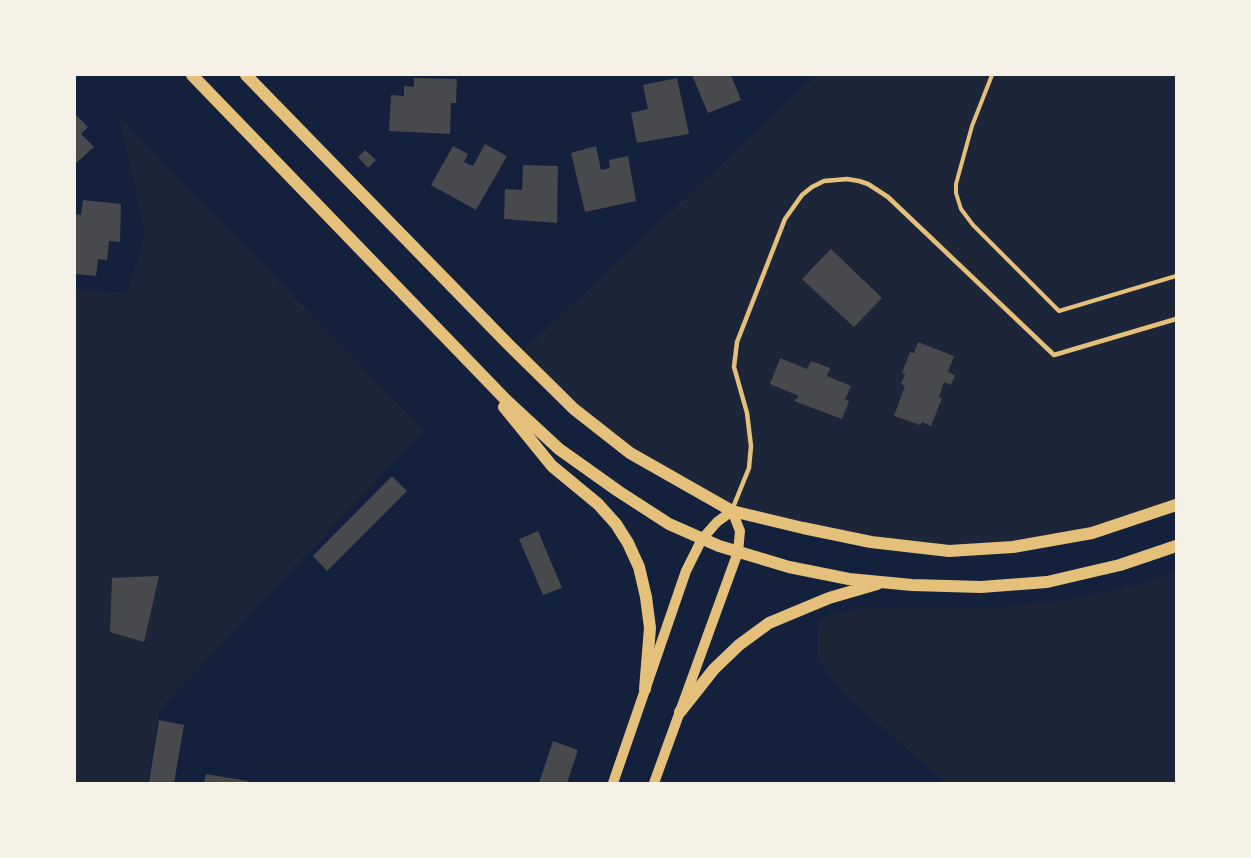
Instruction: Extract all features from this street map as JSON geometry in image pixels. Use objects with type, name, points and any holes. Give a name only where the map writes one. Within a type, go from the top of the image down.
[{"type":"main road","points":[[192,75],[506,400],[559,449],[669,524],[738,552],[789,567],[849,579],[912,585],[981,587],[1047,582],[1120,565],[1176,546]]},
{"type":"main road","points":[[246,75],[508,345],[574,409],[630,453],[732,511],[871,542],[949,551],[1012,548],[1092,533],[1176,505]]},
{"type":"main road","points":[[462,354],[552,466],[598,504],[616,524],[628,543],[639,567],[650,628],[645,689]]},
{"type":"main road","points":[[680,712],[714,669],[740,645],[770,623],[829,598],[882,582]]},
{"type":"street","points":[[613,783],[686,571],[702,539],[717,522],[732,511],[740,531],[738,552],[654,783]]},
{"type":"lane","points":[[732,511],[749,468],[751,446],[747,413],[734,368],[737,342],[785,219],[802,195],[812,187],[824,182],[847,179],[868,184],[888,196],[1054,355],[1176,319]]},
{"type":"path","points":[[992,75],[972,126],[956,184],[956,194],[961,209],[973,225],[1059,311],[1176,276]]},
{"type":"shaded area","points":[[816,75],[1176,75],[1176,501],[1153,511],[1049,539],[937,550],[765,520],[639,464],[518,355]]},
{"type":"shaded area","points":[[119,117],[424,430],[159,711],[147,783],[75,783],[75,288],[127,294],[145,233]]},
{"type":"shaded area","points":[[1176,571],[1176,783],[945,783],[843,693],[817,659],[818,620],[828,615],[870,607],[995,608],[1076,598],[1143,583]]},
{"type":"building","points":[[692,75],[731,75],[741,100],[708,113]]},
{"type":"building","points":[[414,78],[457,79],[456,103],[451,103],[450,134],[389,131],[391,95],[404,96],[404,86],[414,87]]},
{"type":"building","points":[[677,78],[689,134],[637,143],[631,113],[648,109],[643,85]]},
{"type":"building","points":[[75,114],[88,127],[81,134],[94,147],[75,164]]},
{"type":"building","points":[[485,144],[507,156],[476,210],[431,185],[453,146],[468,154],[464,162],[473,166]]},
{"type":"building","points":[[596,146],[601,170],[610,168],[609,160],[628,156],[636,201],[585,212],[571,153]]},
{"type":"building","points":[[365,150],[376,160],[368,168],[358,157]]},
{"type":"building","points":[[523,165],[558,166],[557,223],[504,219],[505,189],[522,190]]},
{"type":"building","points":[[83,200],[121,204],[120,242],[109,241],[107,260],[98,259],[96,276],[75,274],[75,214],[81,215]]},
{"type":"building","points":[[831,249],[882,298],[854,327],[802,279]]},
{"type":"building","points":[[918,342],[954,356],[948,372],[955,375],[951,385],[944,382],[939,397],[942,398],[931,426],[922,422],[920,425],[894,416],[905,386],[901,384],[905,374],[902,373],[910,352],[914,353]]},
{"type":"building","points":[[780,358],[807,369],[811,361],[830,368],[827,376],[851,386],[845,399],[849,401],[842,419],[794,401],[799,396],[770,384]]},
{"type":"building","points":[[392,476],[407,491],[327,571],[313,556]]},
{"type":"building","points":[[538,531],[562,588],[543,595],[519,539]]},
{"type":"building","points":[[159,576],[144,642],[110,632],[112,578]]},
{"type":"building","points":[[159,720],[184,725],[174,783],[149,783]]},
{"type":"building","points":[[553,741],[578,750],[567,783],[539,783]]},
{"type":"building","points":[[206,774],[248,781],[247,783],[204,783]]}]
